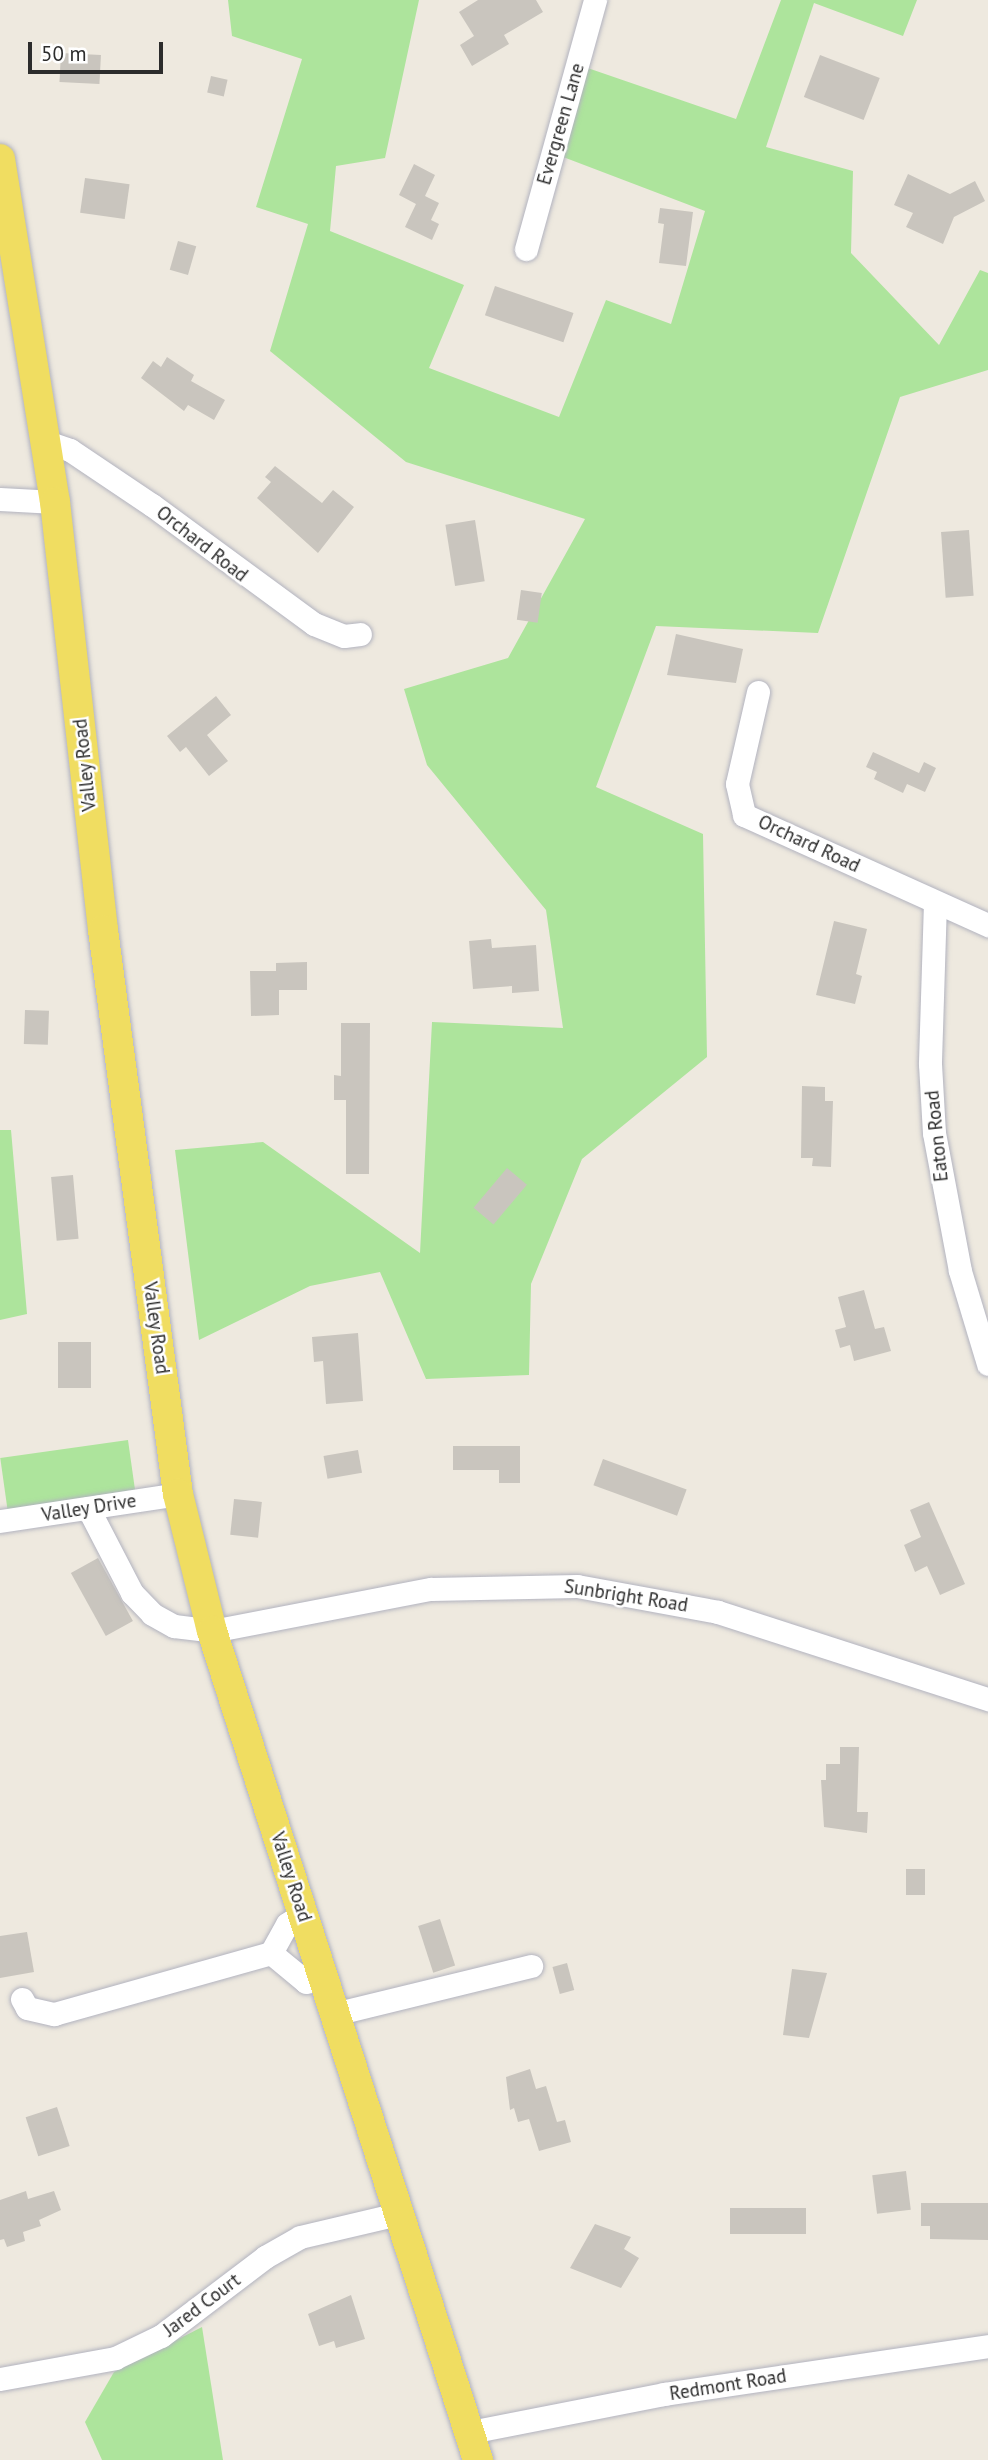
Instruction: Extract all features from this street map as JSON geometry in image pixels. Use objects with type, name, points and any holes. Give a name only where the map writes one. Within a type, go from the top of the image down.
[{"type":"main road","name":"Valley Road","points":[[0,159],[47,442],[103,930],[178,1494],[212,1631],[474,2446]]},
{"type":"street","name":"Evergreen Lane","points":[[526,249],[596,0]]},
{"type":"street","name":"Orchard Road","points":[[47,442],[70,450],[152,505],[267,594],[314,624],[344,636],[360,634]]},
{"type":"street","points":[[0,499],[55,502]]},
{"type":"street","name":"Orchard Road","points":[[758,692],[737,784],[744,814],[988,925]]},
{"type":"street","name":"Eaton Road","points":[[935,902],[930,1064],[934,1133],[960,1271],[988,1364]]},
{"type":"street","name":"Valley Drive","points":[[0,1521],[178,1494]]},
{"type":"street","name":"Sunbright Road","points":[[88,1508],[115,1566],[152,1614],[174,1626],[212,1631],[431,1589],[577,1586],[718,1612],[988,1699]]},
{"type":"street","points":[[22,1999],[27,2008],[54,2014],[271,1953],[287,1924],[303,1914]]},
{"type":"street","points":[[271,1953],[306,1982],[323,1979]]},
{"type":"street","points":[[334,2014],[531,1966]]},
{"type":"street","name":"Jared Court","points":[[0,2379],[115,2358],[161,2336],[265,2257],[300,2237],[398,2214]]},
{"type":"street","name":"Redmont Road","points":[[474,2446],[673,2393],[988,2346]]},
{"type":"green space","points":[[228,0],[419,0],[385,158],[336,166],[330,231],[464,285],[429,368],[559,417],[606,300],[671,324],[705,211],[550,152],[576,64],[736,119],[781,0],[917,0],[903,36],[814,3],[766,147],[853,171],[851,253],[939,345],[980,270],[988,273],[988,370],[900,397],[818,633],[656,626],[596,787],[703,834],[707,1057],[582,1159],[531,1284],[529,1375],[426,1379],[380,1272],[310,1286],[199,1340],[175,1150],[263,1142],[420,1253],[432,1022],[563,1028],[546,910],[427,765],[404,689],[508,658],[585,519],[406,462],[270,351],[308,224],[256,207],[302,59],[232,36]]},
{"type":"green space","points":[[0,1130],[11,1130],[27,1314],[0,1320]]},
{"type":"green space","points":[[128,1440],[137,1506],[10,1524],[0,1458]]},
{"type":"green space","points":[[202,2327],[223,2460],[102,2460],[85,2422],[114,2372]]},
{"type":"building","points":[[478,0],[536,0],[543,12],[504,35],[509,44],[472,66],[460,45],[474,36],[459,12]]},
{"type":"building","points":[[61,53],[101,55],[99,84],[59,82]]},
{"type":"building","points":[[820,55],[880,78],[864,120],[804,97]]},
{"type":"building","points":[[211,76],[228,80],[224,96],[207,93]]},
{"type":"building","points":[[414,164],[435,175],[425,196],[439,203],[431,220],[439,224],[432,240],[405,227],[416,204],[399,195]]},
{"type":"building","points":[[908,174],[950,194],[975,181],[985,201],[954,217],[943,244],[906,227],[913,213],[894,205]]},
{"type":"building","points":[[85,178],[130,184],[125,219],[80,213]]},
{"type":"building","points":[[660,208],[693,212],[686,266],[659,263],[664,224],[658,223]]},
{"type":"building","points":[[178,241],[196,246],[188,275],[170,270]]},
{"type":"building","points":[[495,286],[573,313],[563,342],[485,315]]},
{"type":"building","points":[[167,357],[194,375],[191,381],[225,400],[214,420],[188,405],[184,411],[141,378],[153,361],[161,367]]},
{"type":"building","points":[[275,466],[322,503],[333,490],[354,507],[318,553],[257,498],[271,482],[265,477]]},
{"type":"building","points":[[475,520],[485,581],[455,586],[445,525]]},
{"type":"building","points":[[969,530],[974,596],[946,598],[941,532]]},
{"type":"building","points":[[521,590],[542,593],[538,623],[517,620]]},
{"type":"building","points":[[676,634],[743,649],[736,683],[667,675]]},
{"type":"building","points":[[216,696],[231,715],[207,735],[228,761],[209,776],[186,747],[180,752],[167,736]]},
{"type":"building","points":[[873,752],[919,773],[924,762],[936,768],[925,792],[907,784],[903,793],[874,779],[877,772],[866,767]]},
{"type":"building","points":[[834,921],[867,929],[856,974],[862,976],[855,1004],[816,995]]},
{"type":"building","points":[[491,939],[492,948],[536,945],[539,991],[512,993],[512,986],[473,989],[469,941]]},
{"type":"building","points":[[307,962],[307,990],[279,990],[279,1015],[251,1016],[250,971],[276,971],[276,963]]},
{"type":"building","points":[[25,1010],[49,1011],[48,1045],[24,1044]]},
{"type":"building","points":[[341,1023],[370,1023],[369,1174],[346,1174],[346,1100],[334,1100],[334,1075],[341,1076]]},
{"type":"building","points":[[802,1086],[825,1087],[825,1101],[833,1101],[831,1167],[812,1166],[813,1158],[801,1158]]},
{"type":"building","points":[[507,1168],[527,1185],[493,1225],[474,1208]]},
{"type":"building","points":[[73,1175],[79,1239],[57,1241],[51,1177]]},
{"type":"building","points":[[864,1290],[875,1329],[884,1327],[891,1351],[854,1361],[850,1345],[840,1348],[835,1330],[846,1327],[838,1297]]},
{"type":"building","points":[[358,1333],[363,1401],[326,1404],[323,1361],[314,1362],[312,1337]]},
{"type":"building","points":[[58,1342],[91,1342],[91,1388],[58,1388]]},
{"type":"building","points":[[453,1446],[520,1446],[520,1483],[499,1483],[499,1470],[453,1470]]},
{"type":"building","points":[[358,1450],[362,1473],[328,1479],[324,1456]]},
{"type":"building","points":[[603,1459],[687,1489],[677,1516],[593,1485]]},
{"type":"building","points":[[234,1499],[262,1502],[258,1538],[230,1535]]},
{"type":"building","points":[[929,1502],[965,1584],[940,1595],[927,1566],[915,1572],[904,1545],[921,1537],[910,1510]]},
{"type":"building","points":[[98,1558],[133,1621],[106,1636],[71,1573]]},
{"type":"building","points":[[840,1747],[859,1747],[857,1812],[868,1812],[867,1833],[824,1827],[821,1780],[826,1780],[826,1764],[840,1764]]},
{"type":"building","points":[[906,1869],[925,1869],[925,1895],[906,1895]]},
{"type":"building","points":[[440,1919],[455,1966],[433,1973],[418,1926]]},
{"type":"building","points":[[27,1932],[34,1972],[0,1978],[0,1936]]},
{"type":"building","points":[[567,1963],[574,1990],[560,1994],[553,1967]]},
{"type":"building","points":[[792,1969],[827,1973],[809,2038],[783,2035]]},
{"type":"building","points":[[530,2069],[536,2089],[546,2086],[557,2122],[565,2120],[571,2142],[539,2151],[529,2119],[518,2122],[514,2108],[510,2110],[506,2077]]},
{"type":"building","points":[[57,2107],[70,2146],[38,2156],[26,2117]]},
{"type":"building","points":[[906,2171],[911,2210],[877,2214],[872,2175]]},
{"type":"building","points":[[26,2191],[28,2199],[54,2191],[61,2210],[39,2220],[41,2226],[23,2232],[25,2241],[7,2247],[4,2239],[0,2240],[0,2200]]},
{"type":"building","points":[[921,2203],[988,2203],[988,2240],[930,2239],[930,2226],[921,2226]]},
{"type":"building","points":[[730,2208],[806,2208],[806,2234],[730,2234]]},
{"type":"building","points":[[595,2224],[631,2237],[624,2249],[639,2258],[621,2288],[570,2268]]},
{"type":"building","points":[[351,2295],[365,2339],[336,2348],[334,2341],[319,2346],[308,2314]]}]
